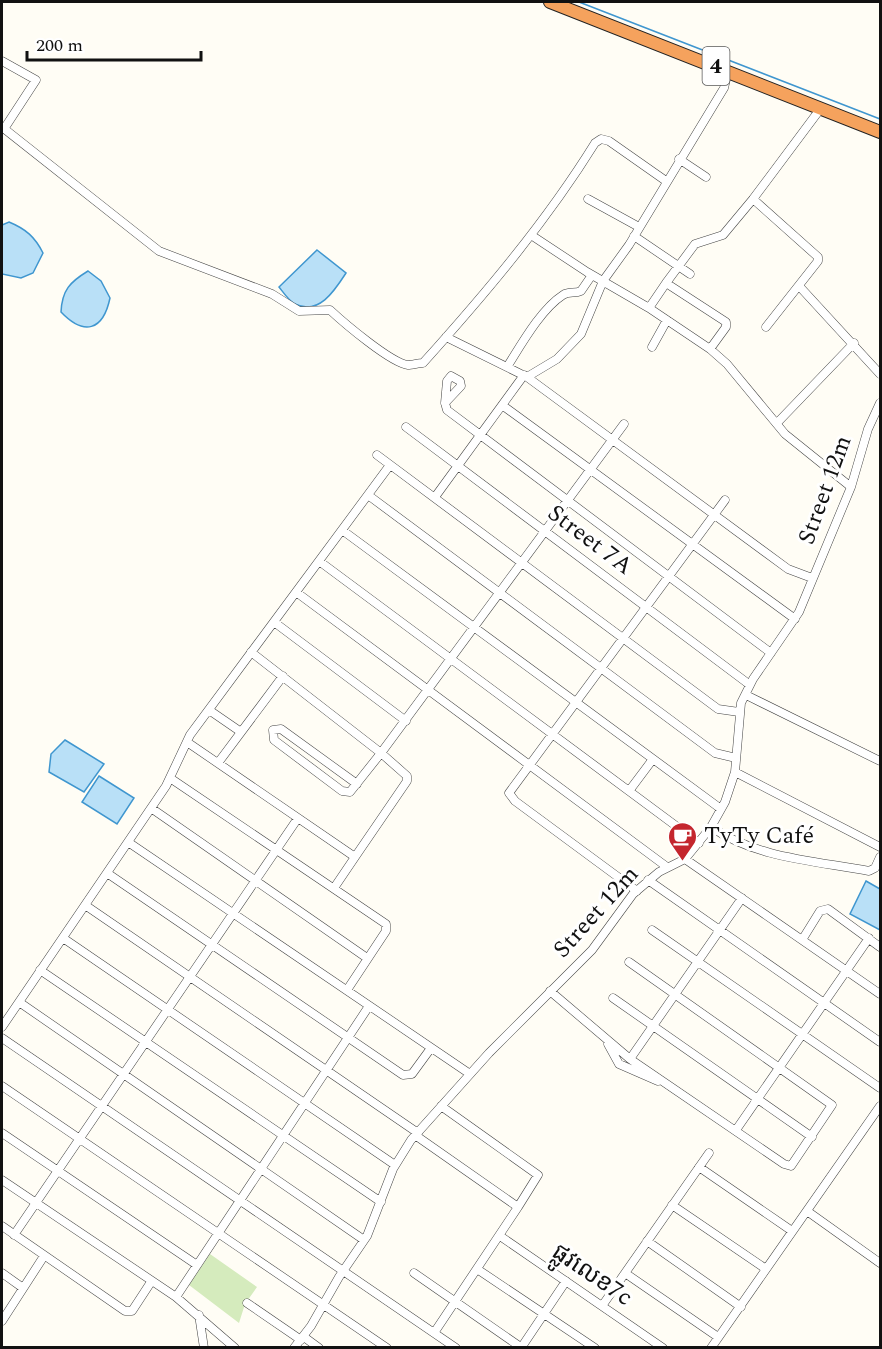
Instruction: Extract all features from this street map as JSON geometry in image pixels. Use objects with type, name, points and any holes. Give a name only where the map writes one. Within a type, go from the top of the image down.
[{"type":"highway","name":"4","points":[[550,2],[728,71],[818,114],[880,132]]},
{"type":"street","points":[[2,61],[36,79],[3,128],[159,251],[272,294],[299,311],[330,310],[377,347],[408,365],[423,363],[446,337],[531,235],[595,143],[601,139],[609,141],[666,181]]},
{"type":"street","points":[[435,497],[525,376],[557,359],[573,344],[588,322],[603,281],[634,236],[724,88],[728,71]]},
{"type":"street","points":[[649,308],[694,244],[723,235],[818,114]]},
{"type":"street","points":[[679,159],[706,177]]},
{"type":"street","points":[[588,199],[639,227]]},
{"type":"street","points":[[753,199],[818,257],[818,261],[800,287],[766,327]]},
{"type":"street","points":[[531,235],[592,275],[649,308],[710,349],[727,364],[785,434],[851,487]]},
{"type":"street","points":[[634,236],[690,274]]},
{"type":"street","points":[[507,367],[530,332],[557,300],[569,292],[581,291],[592,275]]},
{"type":"street","points":[[666,283],[726,322],[726,327],[710,349]]},
{"type":"street","points":[[800,287],[854,343],[880,374]]},
{"type":"street","points":[[652,348],[667,320]]},
{"type":"street","points":[[446,337],[525,376],[788,569],[812,578]]},
{"type":"street","points":[[777,423],[854,343]]},
{"type":"street","points":[[445,403],[447,410],[771,653]]},
{"type":"street","name":"Street 12m","points":[[294,1347],[302,1339],[343,1270],[364,1240],[395,1165],[417,1134],[470,1074],[592,950],[636,891],[667,867],[685,859],[711,827],[721,809],[735,772],[739,712],[750,685],[795,619],[851,487],[868,429],[880,403]]},
{"type":"street","points":[[502,405],[795,619]]},
{"type":"street","points":[[357,784],[281,729],[273,730],[274,740],[331,784],[350,792],[357,784],[406,721],[624,424]]},
{"type":"street","name":"Street 7A","points":[[406,427],[750,685]]},
{"type":"street","points":[[376,455],[718,709],[739,712]]},
{"type":"street","points":[[2,1026],[151,808],[170,778],[187,742],[209,710],[390,465]]},
{"type":"street","points":[[368,495],[715,753],[736,758]]},
{"type":"street","points":[[636,891],[510,797],[513,787],[725,500]]},
{"type":"street","points":[[342,530],[721,809]]},
{"type":"street","points":[[319,561],[699,843]]},
{"type":"street","points":[[296,592],[667,867]]},
{"type":"street","points":[[274,622],[406,721]]},
{"type":"street","points":[[251,652],[381,753],[407,776],[406,781],[334,888]]},
{"type":"street","points":[[218,764],[283,676]]},
{"type":"street","points":[[746,695],[880,761]]},
{"type":"street","points":[[209,710],[241,732]]},
{"type":"street","points":[[187,742],[355,857]]},
{"type":"street","points":[[629,791],[653,759]]},
{"type":"street","points":[[735,772],[880,847]]},
{"type":"street","points":[[170,778],[386,924],[386,931],[346,990]]},
{"type":"street","points":[[151,808],[367,958]]},
{"type":"street","points":[[14,1235],[298,818]]},
{"type":"street","points":[[711,827],[730,840],[755,849],[869,871],[875,868],[880,857]]},
{"type":"street","points":[[128,842],[470,1074]]},
{"type":"street","points":[[685,859],[880,994]]},
{"type":"street","points":[[107,873],[407,1077],[412,1074],[431,1048]]},
{"type":"street","points":[[648,880],[880,1042]]},
{"type":"street","points":[[630,1059],[742,898]]},
{"type":"street","points":[[84,905],[326,1070],[518,1207]]},
{"type":"street","points":[[802,940],[824,908],[880,947]]},
{"type":"street","points":[[652,930],[880,1088]]},
{"type":"street","points":[[63,938],[395,1165]]},
{"type":"street","points":[[736,1131],[869,938]]},
{"type":"street","points":[[550,991],[630,1059],[784,1164],[791,1166],[813,1137],[832,1105],[629,962]]},
{"type":"street","points":[[40,970],[381,1202]]},
{"type":"street","points":[[614,998],[813,1137]]},
{"type":"street","points":[[18,1002],[364,1240]]},
{"type":"street","points":[[176,1297],[369,1006]]},
{"type":"street","points":[[2,1038],[456,1347]]},
{"type":"street","points":[[605,1040],[619,1064],[639,1075],[667,1084]]},
{"type":"street","points":[[2,1086],[387,1347]]},
{"type":"street","points":[[434,1333],[538,1175],[441,1106]]},
{"type":"street","points":[[711,1347],[880,1106]]},
{"type":"street","points":[[2,1133],[197,1265]]},
{"type":"street","points":[[602,1306],[708,1153]]},
{"type":"street","points":[[699,1167],[792,1231]]},
{"type":"street","points":[[2,1180],[176,1297],[235,1347]]},
{"type":"street","points":[[672,1205],[766,1269]]},
{"type":"street","points":[[807,1211],[880,1263]]},
{"type":"street","points":[[2,1226],[125,1311],[132,1311],[152,1282]]},
{"type":"street","name":"ផ្លូវលេខ7c","points":[[500,1236],[663,1347]]},
{"type":"street","points":[[647,1241],[741,1307]]},
{"type":"street","points":[[2,1321],[44,1256]]},
{"type":"street","points":[[477,1269],[595,1347]]},
{"type":"street","points":[[2,1273],[23,1288]]},
{"type":"street","points":[[414,1273],[521,1347],[566,1281]]},
{"type":"street","points":[[625,1273],[718,1337]]},
{"type":"street","points":[[248,1303],[302,1339],[319,1347]]},
{"type":"street","points":[[199,1315],[204,1347]]},
{"type":"green space","points":[[210,1254],[257,1287],[245,1304],[239,1323],[189,1285]]},
{"type":"water","points":[[9,222],[29,234],[43,253],[33,273],[21,278],[2,274],[2,225]]},
{"type":"water","points":[[317,250],[346,273],[337,287],[319,304],[304,307],[293,303],[279,287]]},
{"type":"water","points":[[88,271],[101,281],[110,298],[103,317],[92,326],[85,327],[69,320],[61,312],[63,298],[68,287]]},
{"type":"water","points":[[65,740],[104,764],[84,792],[49,772],[51,754]]},
{"type":"water","points":[[99,776],[134,798],[117,824],[82,802]]},
{"type":"water","points":[[866,881],[880,889],[880,930],[850,914]]},
{"type":"waterway","points":[[579,2],[880,119]]},
{"type":"place","name":"TyTy Café","points":[[683,862]]}]
